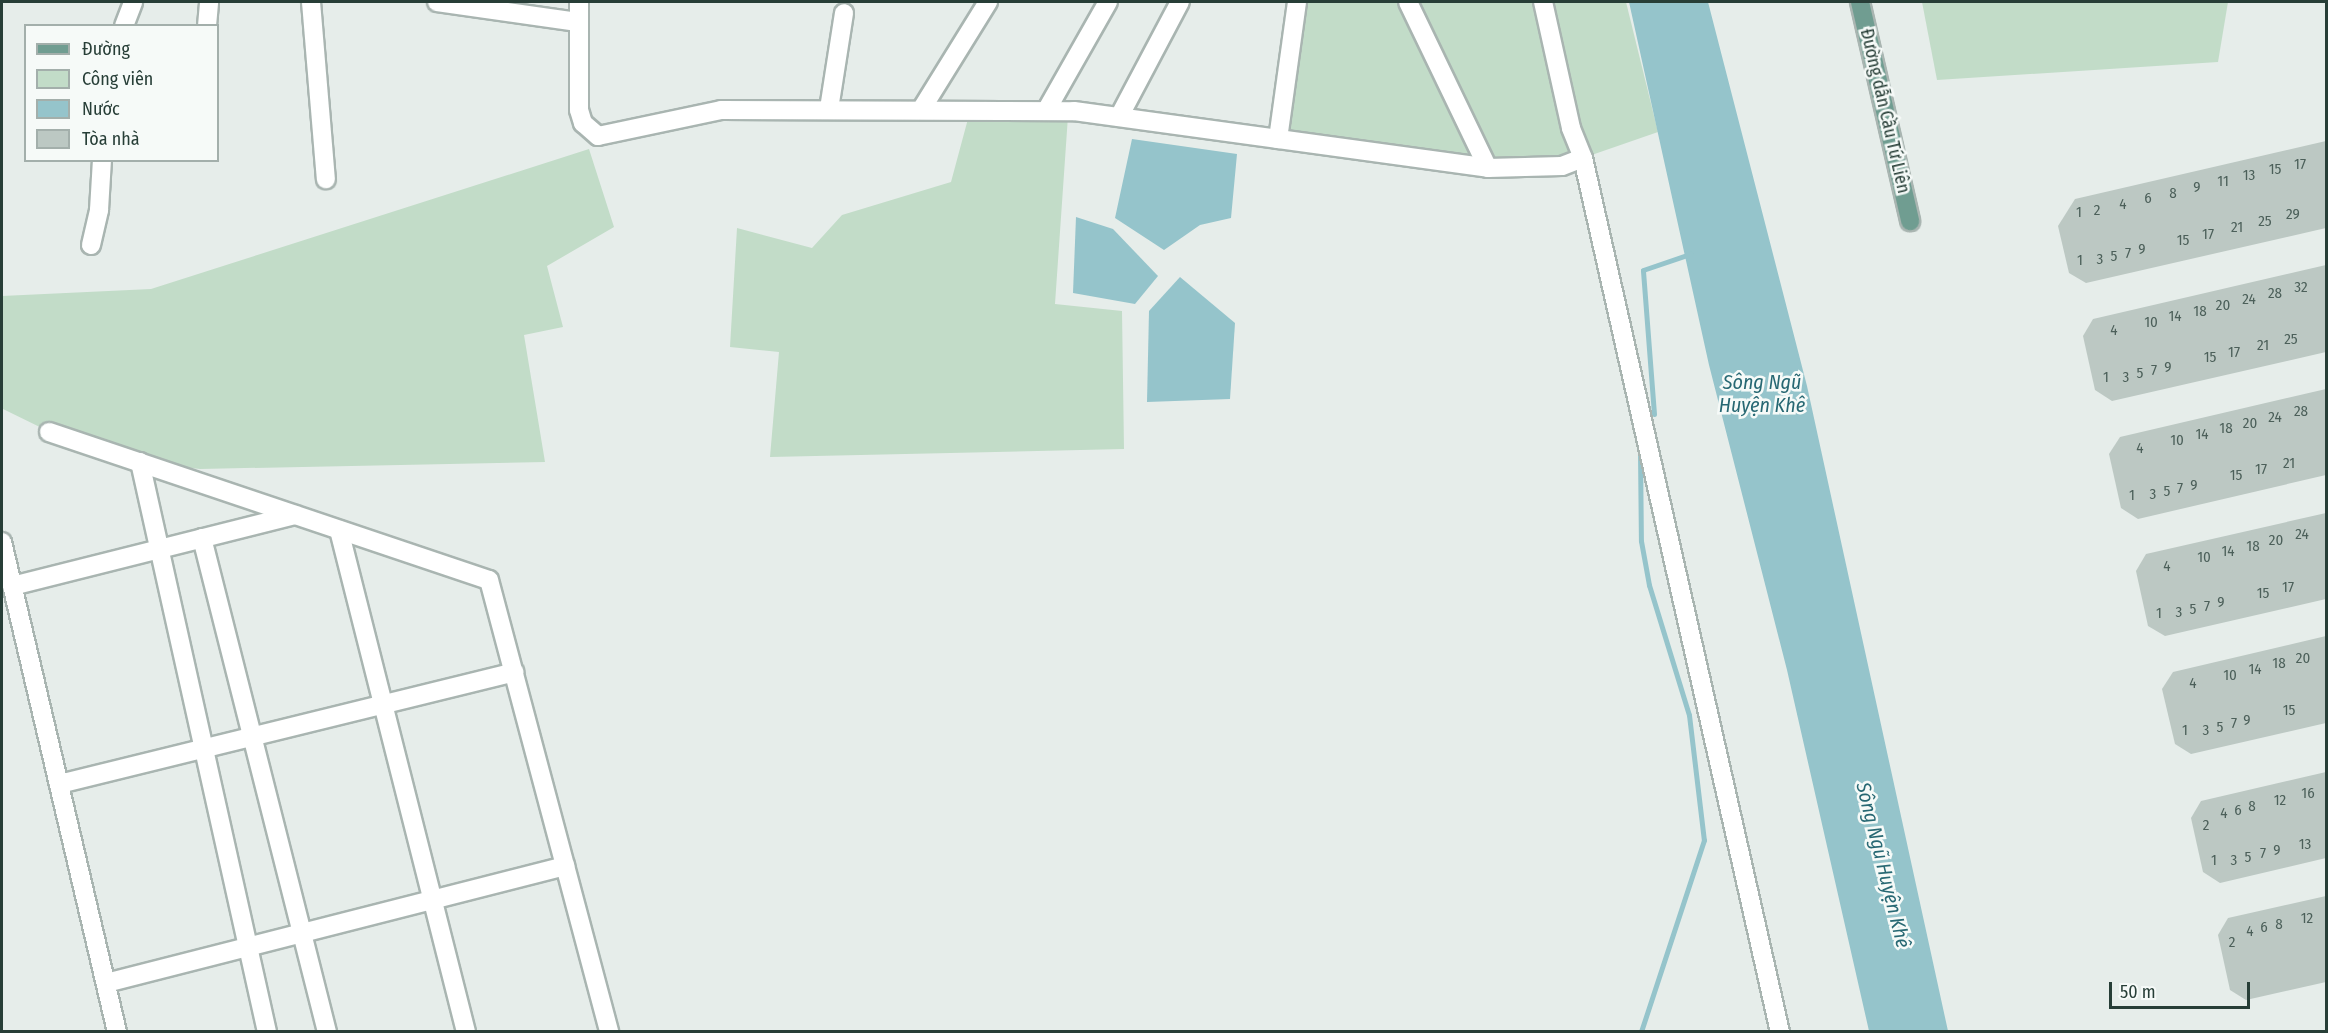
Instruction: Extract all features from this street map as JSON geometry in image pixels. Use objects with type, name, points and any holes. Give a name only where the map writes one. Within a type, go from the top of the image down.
[{"type":"main road","name":"Đường dẫn Cầu Tứ Liên","points":[[1860,2],[1910,221]]},
{"type":"street","points":[[125,24],[133,2]]},
{"type":"street","points":[[207,24],[209,2]]},
{"type":"street","points":[[311,2],[326,179]]},
{"type":"street","points":[[437,2],[578,21]]},
{"type":"street","points":[[579,2],[579,110],[589,132],[598,136],[666,124],[721,110],[1046,111],[1119,117],[1488,168],[1562,166],[1583,158]]},
{"type":"street","points":[[921,110],[988,2]]},
{"type":"street","points":[[1046,111],[1108,2]]},
{"type":"street","points":[[1119,117],[1180,2]]},
{"type":"street","points":[[1278,139],[1297,2]]},
{"type":"street","points":[[1408,2],[1488,168]]},
{"type":"street","points":[[1543,2],[1571,128],[1583,158],[1780,1032]]},
{"type":"street","points":[[829,109],[844,13]]},
{"type":"street","points":[[91,245],[99,210],[102,162]]},
{"type":"street","points":[[50,432],[489,580],[609,1032]]},
{"type":"street","points":[[140,462],[267,1032]]},
{"type":"street","points":[[12,586],[295,515]]},
{"type":"street","points":[[339,530],[466,1032]]},
{"type":"street","points":[[202,538],[327,1032]]},
{"type":"street","points":[[2,542],[117,1032]]},
{"type":"street","points":[[59,784],[514,672]]},
{"type":"street","points":[[106,982],[565,866]]},
{"type":"green space","points":[[1297,2],[1626,2],[1658,132],[1583,158],[1488,168],[1278,139]]},
{"type":"green space","points":[[1922,2],[2228,2],[2218,62],[1937,80]]},
{"type":"green space","points":[[969,115],[1068,116],[1055,304],[1122,311],[1124,449],[770,457],[779,352],[730,347],[737,228],[812,248],[842,215],[951,182]]},
{"type":"green space","points":[[589,149],[614,227],[547,266],[563,327],[524,335],[545,462],[200,469],[140,462],[50,432],[3,409],[2,296],[151,289]]},
{"type":"water","name":"Sông Ngũ Huyện Khê","points":[[1629,2],[1708,2],[1807,386],[1948,1031],[1869,1031],[1787,670],[1709,365]]},
{"type":"water","points":[[1132,139],[1237,154],[1231,218],[1200,225],[1164,250],[1115,218]]},
{"type":"water","points":[[1076,217],[1113,229],[1158,276],[1135,304],[1073,293]]},
{"type":"water","points":[[1180,277],[1235,323],[1230,399],[1147,402],[1149,311]]},
{"type":"building","points":[[2326,141],[2326,228],[2086,283],[2069,273],[2058,226],[2075,199]]},
{"type":"building","points":[[2326,265],[2326,352],[2112,401],[2095,390],[2083,336],[2093,319]]},
{"type":"building","points":[[2326,389],[2326,475],[2138,519],[2121,508],[2109,454],[2120,437]]},
{"type":"building","points":[[2326,513],[2326,599],[2165,636],[2148,626],[2136,571],[2146,554]]},
{"type":"building","points":[[2326,636],[2326,723],[2191,754],[2175,744],[2162,689],[2173,672]]},
{"type":"building","points":[[2326,772],[2326,858],[2220,883],[2203,872],[2191,818],[2201,801]]},
{"type":"building","points":[[2326,896],[2326,982],[2246,1000],[2230,990],[2218,935],[2228,918]]},
{"type":"waterway","points":[[1654,414],[1643,270],[1690,254]]},
{"type":"waterway","points":[[1640,452],[1641,541],[1649,585],[1689,715],[1704,840],[1641,1032]]}]
